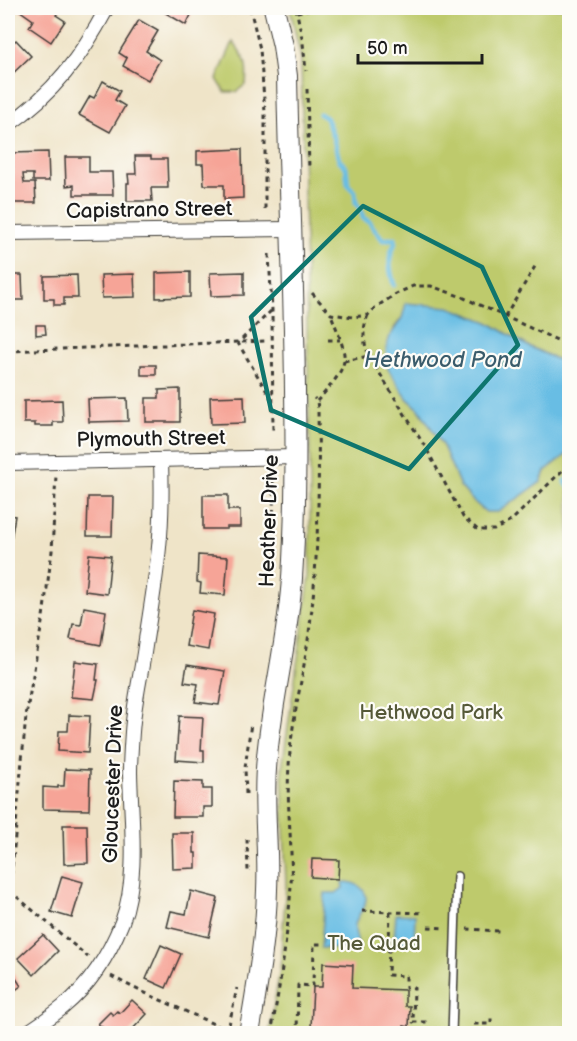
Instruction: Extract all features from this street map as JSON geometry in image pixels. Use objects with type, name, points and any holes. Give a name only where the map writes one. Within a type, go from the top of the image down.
[{"type":"street","points":[[8,125],[38,102],[69,68],[107,8]]},
{"type":"street","name":"Heather Drive","points":[[234,1032],[258,977],[265,920],[266,769],[290,599],[295,502],[294,321],[287,76],[274,8]]},
{"type":"street","name":"Capistrano Street","points":[[8,233],[291,229]]},
{"type":"street","name":"Plymouth Street","points":[[8,463],[296,457]]},
{"type":"street","name":"Gloucester Drive","points":[[25,1034],[62,1008],[91,979],[115,939],[129,896],[133,853],[130,770],[132,730],[159,547],[161,461]]},
{"type":"lane","points":[[452,1034],[457,876]]},
{"type":"path","points":[[250,8],[260,49],[264,102],[265,210]]},
{"type":"path","points":[[297,12],[316,8]]},
{"type":"path","points":[[269,254],[273,434]]},
{"type":"path","points":[[505,317],[537,263]]},
{"type":"path","points":[[570,346],[462,297],[431,286],[413,286],[376,307],[368,315],[363,334],[364,345],[369,356],[427,450],[463,517],[478,530],[494,530],[511,521],[570,463]]},
{"type":"path","points":[[271,1034],[282,972],[291,884],[291,842],[287,800],[289,764],[308,640],[316,567],[319,518],[317,401],[334,383],[344,361],[331,314],[310,292]]},
{"type":"path","points":[[238,343],[272,310]]},
{"type":"path","points":[[331,314],[353,317],[368,315]]},
{"type":"path","points":[[328,340],[340,340]]},
{"type":"path","points":[[8,351],[265,341]]},
{"type":"path","points":[[238,343],[273,401]]},
{"type":"path","points":[[344,361],[369,356]]},
{"type":"path","points":[[56,475],[52,550],[26,716],[9,891],[88,957]]},
{"type":"path","points":[[362,911],[425,913]]},
{"type":"path","points":[[390,912],[388,975],[406,976],[406,988],[414,988],[412,1022],[429,1022]]},
{"type":"path","points":[[428,927],[447,928]]},
{"type":"path","points":[[465,929],[499,931],[499,935]]},
{"type":"path","points":[[297,1034],[298,985],[313,986],[314,944],[322,944]]},
{"type":"path","points":[[107,973],[134,988],[234,1032]]},
{"type":"path","points":[[474,1024],[491,1024],[491,1018],[495,1018]]},
{"type":"highlighted area","points":[[363,206],[482,267],[518,345],[409,469],[271,410],[251,317]]},
{"type":"green space","name":"Hethwood Park","points":[[290,8],[569,8],[569,365],[528,346],[488,322],[402,318],[394,328],[407,398],[419,409],[443,446],[460,486],[486,512],[498,512],[541,482],[545,471],[569,451],[569,1033],[269,1034],[280,969],[286,886],[282,768],[310,575],[310,456],[301,59]]},
{"type":"green space","points":[[233,42],[245,62],[246,84],[236,92],[225,92],[217,79]]},
{"type":"water","name":"Hethwood Pond","points":[[406,303],[449,307],[488,322],[528,346],[569,365],[569,451],[545,471],[541,482],[498,512],[486,512],[460,486],[443,446],[419,409],[407,398],[388,369],[386,348],[390,336],[402,318]]},
{"type":"water","points":[[342,882],[360,887],[365,894],[365,904],[355,926],[358,949],[321,948],[325,893],[336,893],[343,888]]},
{"type":"water","points":[[396,914],[415,915],[414,943],[394,942]]},
{"type":"building","points":[[20,8],[61,8],[56,15],[65,21],[51,42],[29,27],[33,20],[19,10]]},
{"type":"building","points":[[160,8],[203,8],[199,14],[193,11],[186,25]]},
{"type":"building","points":[[139,20],[158,31],[146,51],[160,60],[148,80],[123,66],[127,58],[119,53]]},
{"type":"building","points":[[16,40],[31,56],[8,78],[8,47]]},
{"type":"building","points":[[103,81],[120,91],[115,100],[125,106],[110,132],[79,115],[90,96],[94,98]]},
{"type":"building","points":[[242,149],[243,198],[224,199],[224,185],[204,185],[203,164],[197,164],[197,151]]},
{"type":"building","points":[[48,152],[49,181],[33,181],[33,174],[23,174],[24,183],[35,183],[36,203],[12,203],[12,198],[8,198],[8,177],[12,177],[11,153]]},
{"type":"building","points":[[135,156],[167,159],[168,188],[151,188],[152,201],[127,201],[128,174],[136,174]]},
{"type":"building","points":[[65,157],[89,157],[89,172],[112,172],[113,195],[74,195],[74,185],[66,186]]},
{"type":"building","points":[[190,272],[190,297],[156,298],[156,273]]},
{"type":"building","points":[[244,272],[244,295],[211,296],[210,273]]},
{"type":"building","points":[[134,274],[135,297],[102,298],[101,275]]},
{"type":"building","points":[[8,275],[22,275],[23,300],[8,300]]},
{"type":"building","points":[[77,275],[78,298],[64,298],[64,305],[54,305],[54,299],[44,299],[44,276]]},
{"type":"building","points":[[36,325],[45,325],[46,334],[36,335]]},
{"type":"building","points":[[141,365],[156,365],[156,375],[141,375]]},
{"type":"building","points":[[180,389],[180,422],[146,422],[146,398],[159,398],[159,390]]},
{"type":"building","points":[[244,396],[245,423],[211,424],[210,397]]},
{"type":"building","points":[[127,398],[128,421],[89,422],[88,399]]},
{"type":"building","points":[[62,400],[63,422],[53,422],[53,426],[35,426],[35,423],[24,423],[24,401]]},
{"type":"building","points":[[203,495],[228,495],[228,510],[240,510],[240,527],[203,529]]},
{"type":"building","points":[[88,497],[113,497],[112,536],[87,536]]},
{"type":"building","points":[[8,515],[15,516],[9,552],[8,552]]},
{"type":"building","points":[[89,554],[111,556],[107,594],[85,591]]},
{"type":"building","points":[[198,555],[228,557],[225,595],[200,593],[201,583],[197,582]]},
{"type":"building","points":[[84,607],[106,611],[101,645],[70,639],[73,624],[81,625]]},
{"type":"building","points":[[192,610],[214,614],[208,650],[186,646]]},
{"type":"building","points":[[75,661],[98,664],[96,680],[98,680],[94,699],[71,697]]},
{"type":"building","points":[[187,665],[225,671],[219,705],[195,702],[198,684],[184,682]]},
{"type":"building","points":[[69,715],[90,716],[88,753],[58,751],[59,731],[68,731]]},
{"type":"building","points":[[179,716],[203,717],[201,750],[204,750],[204,762],[176,760]]},
{"type":"building","points":[[65,769],[90,770],[89,810],[43,809],[43,787],[64,786]]},
{"type":"building","points":[[174,781],[203,782],[203,789],[212,789],[212,807],[203,807],[203,817],[173,817]]},
{"type":"building","points":[[63,825],[87,825],[88,863],[64,864]]},
{"type":"building","points":[[172,833],[194,833],[196,868],[173,869]]},
{"type":"building","points":[[312,859],[339,860],[338,879],[311,877]]},
{"type":"building","points":[[62,876],[83,882],[72,918],[51,912]]},
{"type":"building","points":[[191,891],[218,898],[209,937],[167,927],[171,911],[186,914]]},
{"type":"building","points":[[43,935],[58,951],[34,975],[18,958]]},
{"type":"building","points":[[161,945],[181,954],[166,988],[146,979]]},
{"type":"building","points":[[323,963],[353,965],[352,988],[405,990],[405,1006],[410,1006],[409,1027],[404,1026],[404,1034],[380,1034],[380,1030],[311,1027],[313,987],[322,987]]},
{"type":"building","points":[[8,966],[21,986],[8,995]]},
{"type":"building","points":[[132,1000],[147,1014],[128,1034],[99,1034],[97,1031],[102,1027],[98,1024],[110,1012],[113,1015],[117,1011],[120,1013]]},
{"type":"waterway","points":[[320,114],[326,118],[339,160],[346,167],[348,185],[355,192],[356,203],[363,218],[370,222],[383,240],[395,238],[390,261],[394,285]]},
{"type":"waterway","points":[[565,481],[570,488]]},
{"type":"park label","name":"The Quad","points":[[374,943]]}]
